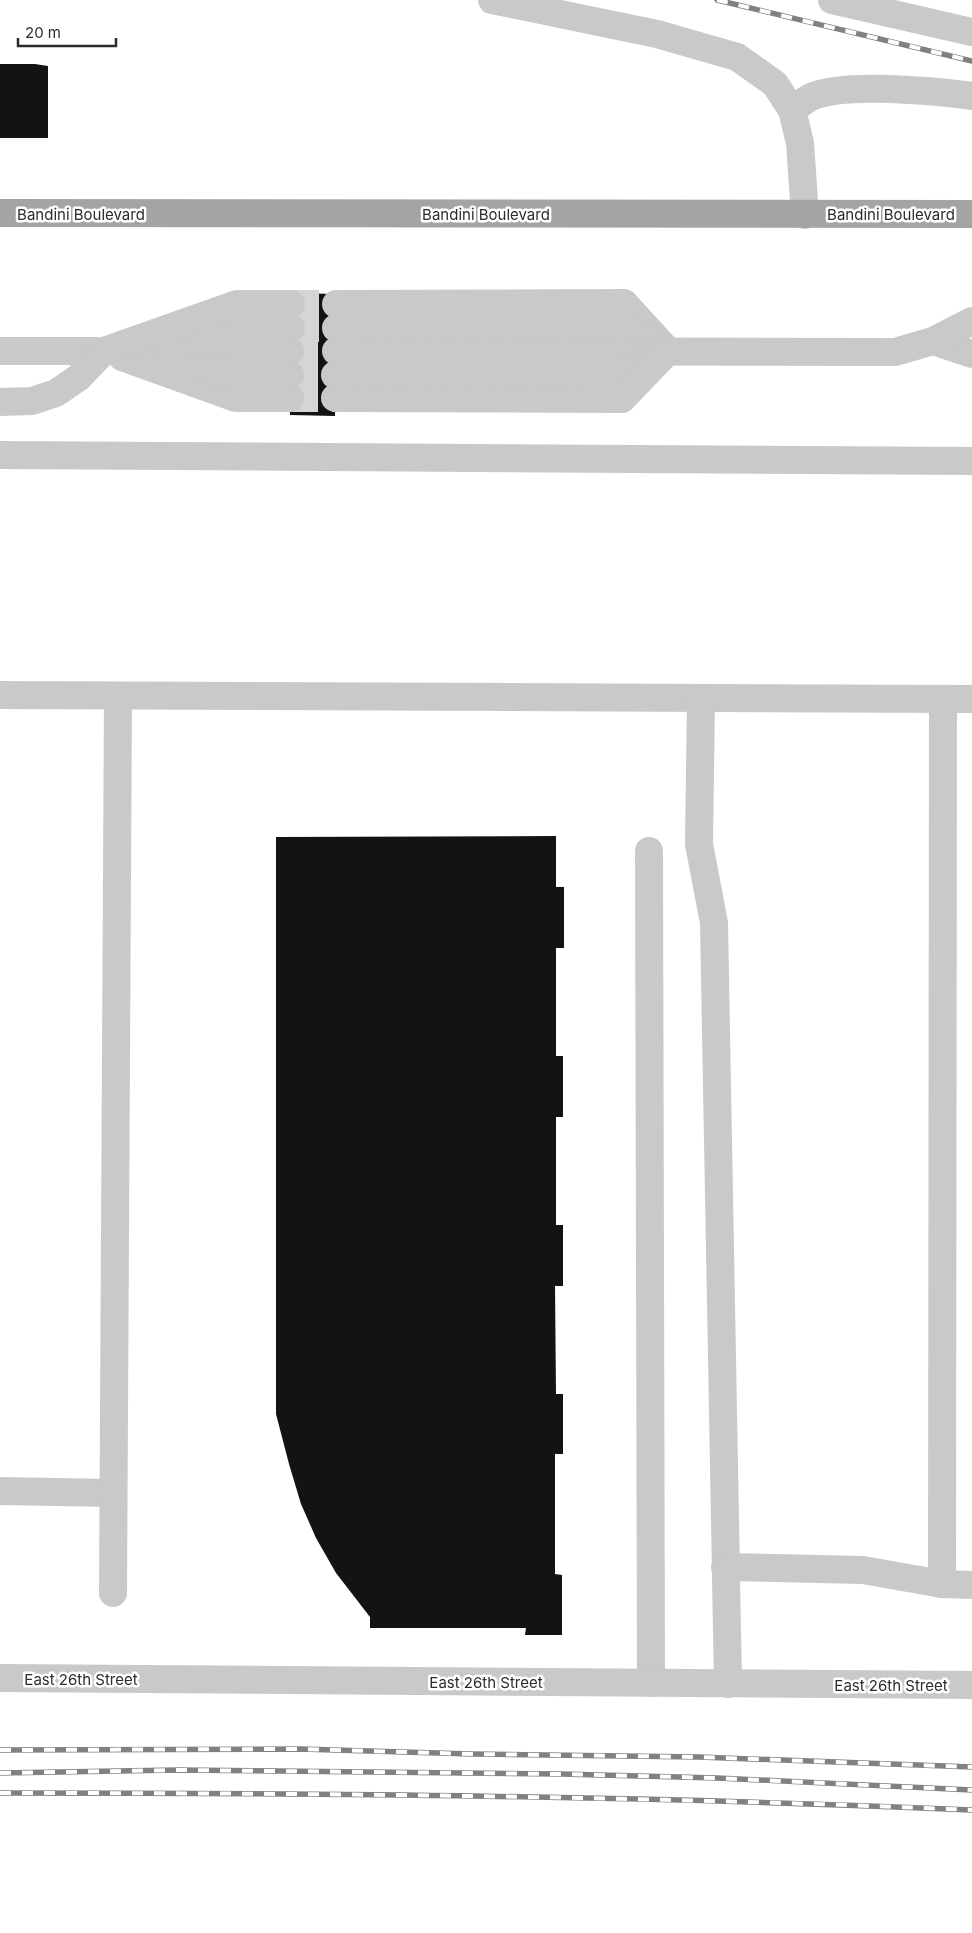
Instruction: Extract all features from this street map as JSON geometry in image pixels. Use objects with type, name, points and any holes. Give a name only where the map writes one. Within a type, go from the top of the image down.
[{"type":"main road","name":"Bandini Boulevard","points":[[0,213],[972,214]]},
{"type":"street","points":[[492,0],[658,34],[737,57],[775,84],[792,110],[800,143],[805,215]]},
{"type":"street","points":[[832,0],[972,32]]},
{"type":"street","points":[[792,110],[811,97],[839,91],[933,92],[972,96]]},
{"type":"street","points":[[336,351],[624,303],[668,351]]},
{"type":"street","points":[[0,402],[32,401],[56,393],[78,378],[104,351],[237,304],[291,351]]},
{"type":"street","points":[[336,351],[895,352],[933,341],[972,320]]},
{"type":"street","points":[[933,341],[972,354]]},
{"type":"street","points":[[0,351],[291,351]]},
{"type":"street","points":[[104,351],[236,398],[291,351]]},
{"type":"street","points":[[336,351],[622,399],[668,351]]},
{"type":"street","points":[[0,455],[972,461]]},
{"type":"street","points":[[0,695],[972,699]]},
{"type":"street","points":[[113,1594],[118,696]]},
{"type":"street","points":[[701,698],[699,844],[714,923],[728,1684]]},
{"type":"street","points":[[942,1584],[944,699]]},
{"type":"street","points":[[650,851],[651,1683]]},
{"type":"street","points":[[0,1491],[113,1493]]},
{"type":"street","points":[[726,1567],[864,1570],[942,1584],[972,1585]]},
{"type":"street","name":"East 26th Street","points":[[0,1678],[972,1685]]},
{"type":"building","points":[[0,64],[48,66],[48,138],[0,138]]},
{"type":"building","points":[[291,293],[336,294],[335,416],[290,415]]},
{"type":"building","points":[[556,836],[556,887],[564,887],[564,948],[556,948],[556,1056],[563,1056],[563,1117],[556,1117],[556,1225],[563,1225],[563,1286],[555,1286],[556,1394],[563,1394],[563,1454],[555,1454],[555,1574],[562,1575],[562,1635],[525,1635],[526,1628],[370,1628],[370,1617],[336,1573],[316,1538],[301,1504],[276,1414],[276,837]]},
{"type":"tunnel","points":[[291,304],[336,304]]},
{"type":"tunnel","points":[[291,328],[336,328]]},
{"type":"tunnel","points":[[290,351],[336,351]]},
{"type":"tunnel","points":[[290,375],[335,375]]},
{"type":"tunnel","points":[[290,398],[335,398]]},
{"type":"railway","points":[[717,0],[972,61]]},
{"type":"railway","points":[[0,1750],[300,1749],[472,1754],[699,1757],[972,1767]]},
{"type":"railway","points":[[0,1773],[177,1770],[561,1774],[717,1778],[972,1790]]},
{"type":"railway","points":[[0,1793],[486,1796],[729,1801],[972,1810]]}]
